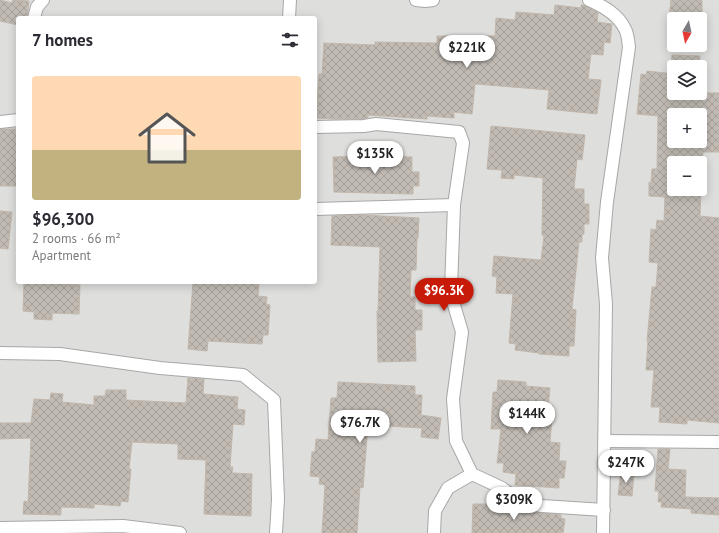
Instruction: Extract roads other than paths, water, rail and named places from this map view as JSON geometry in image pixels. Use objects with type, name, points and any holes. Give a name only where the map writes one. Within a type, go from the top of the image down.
[{"type":"street","points":[[35,16],[37,7],[43,0]]},
{"type":"street","points":[[289,16],[290,0]]},
{"type":"street","points":[[416,0],[433,0]]},
{"type":"street","points":[[589,0],[600,4],[616,16],[625,30],[629,47],[607,202],[602,258],[606,304],[603,533]]},
{"type":"street","points":[[0,122],[16,120]]},
{"type":"street","points":[[317,128],[364,126],[376,124],[459,132],[463,143],[454,205],[451,289],[462,332],[453,399],[456,440],[472,474],[502,488],[518,500],[530,504],[604,510]]},
{"type":"street","points":[[317,209],[454,205]]},
{"type":"street","points":[[0,353],[60,354],[160,368],[243,375],[274,400],[278,499],[276,533]]},
{"type":"street","points":[[604,441],[719,442]]},
{"type":"street","points":[[434,533],[435,511],[448,488],[472,474]]},
{"type":"street","points":[[0,528],[123,526],[180,533]]}]
